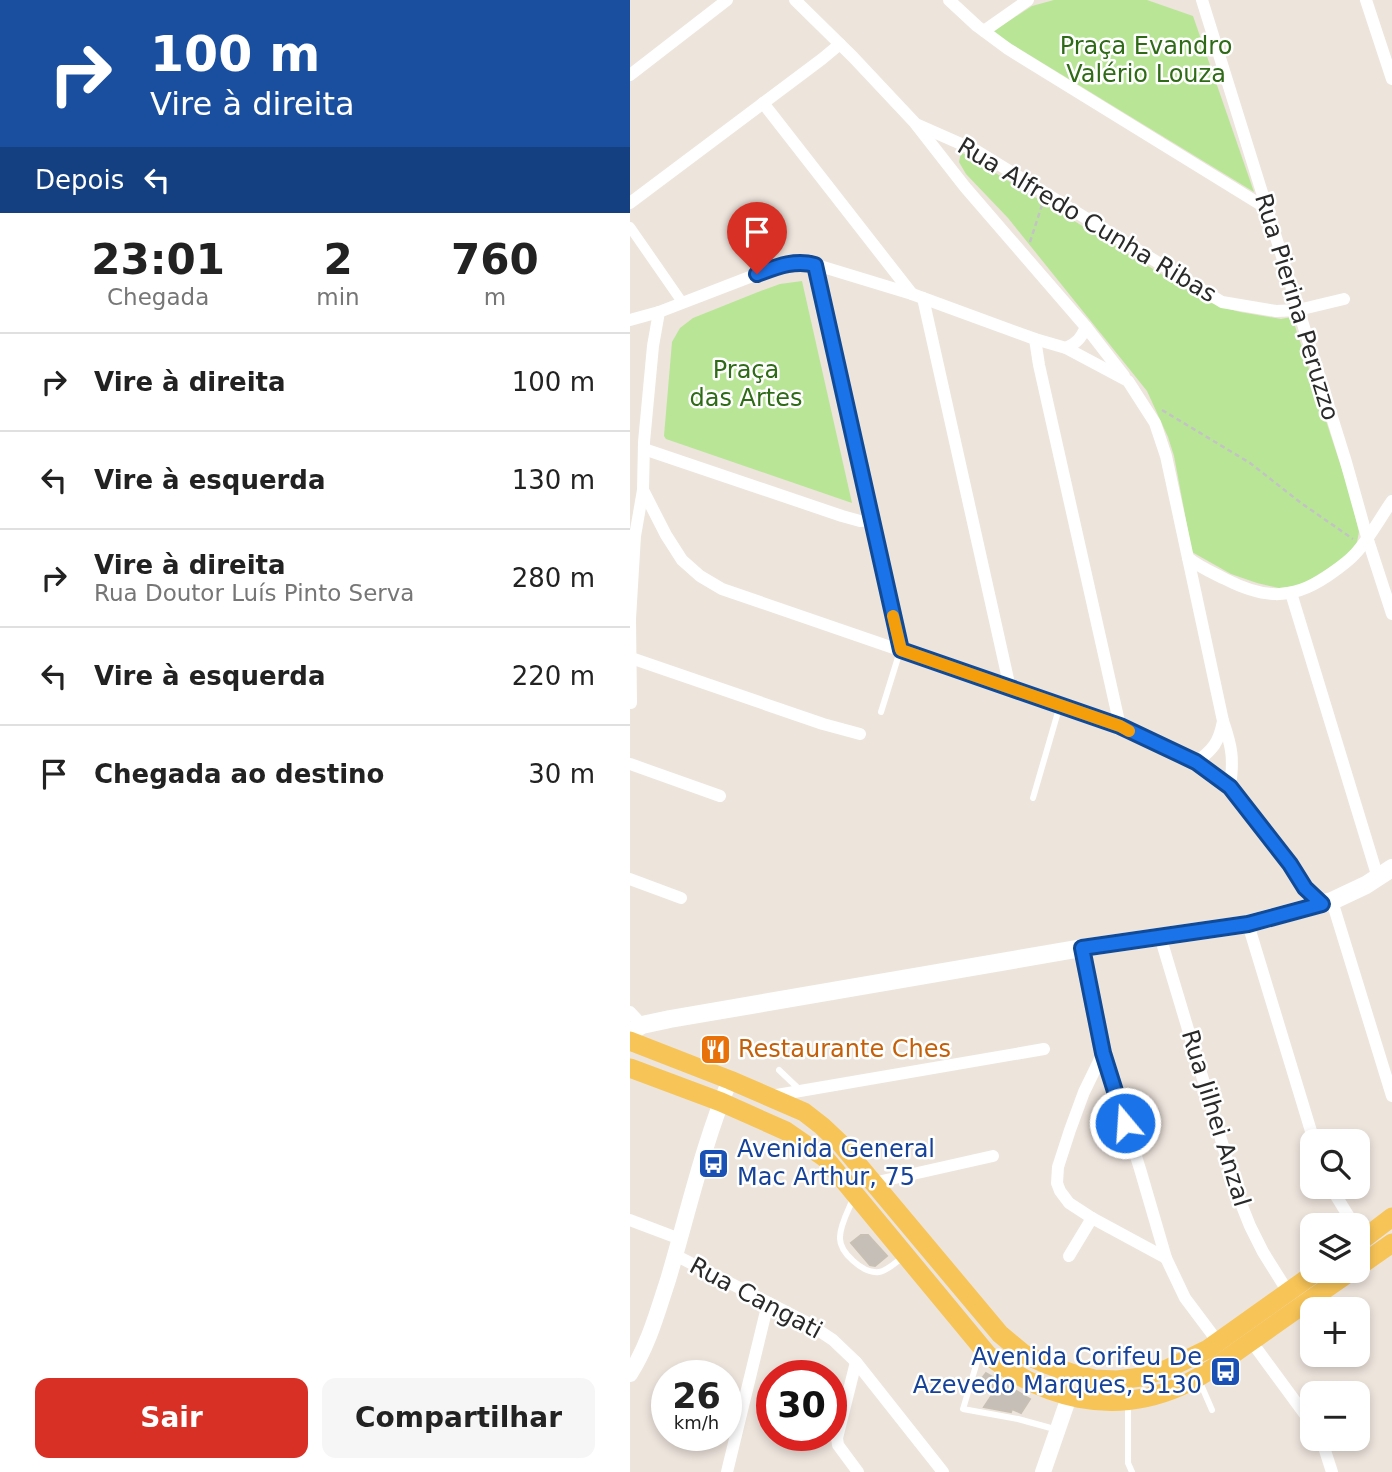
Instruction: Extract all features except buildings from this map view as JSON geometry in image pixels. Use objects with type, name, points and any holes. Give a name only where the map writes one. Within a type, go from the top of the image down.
[{"type":"main road","points":[[634,1035],[653,1038],[670,1019],[1082,948],[1248,924],[1327,902],[1366,885],[1385,873]]},
{"type":"main road","points":[[634,1035],[804,1112],[822,1126],[840,1143],[1000,1334],[1024,1354],[1046,1364],[1071,1373],[1117,1380],[1141,1377],[1167,1369],[1208,1349],[1301,1283]]},
{"type":"main road","points":[[630,1068],[721,1102],[786,1131],[825,1158],[988,1355],[1006,1369],[1031,1382],[1069,1397],[1107,1402],[1128,1401],[1178,1387],[1198,1377],[1334,1283]]},
{"type":"main road","points":[[1370,1228],[1392,1217]]},
{"type":"main road","points":[[1370,1259],[1392,1243]]},
{"type":"street","points":[[630,75],[727,0]]},
{"type":"street","points":[[795,0],[915,123],[965,187],[1086,327],[1128,381],[1155,424],[1166,456],[1223,721],[1231,745],[1233,760],[1230,787]]},
{"type":"street","points":[[949,0],[977,26],[1009,49],[1266,208]]},
{"type":"street","points":[[985,31],[1028,0]]},
{"type":"street","name":"Rua Pierina Peruzzo","points":[[1202,0],[1346,462],[1364,542],[1392,614]]},
{"type":"street","points":[[1366,0],[1392,79]]},
{"type":"street","points":[[630,203],[840,44]]},
{"type":"street","points":[[762,103],[917,296],[1010,688]]},
{"type":"street","name":"Rua Alfredo Cunha Ribas","points":[[915,123],[977,151],[1222,302],[1276,311],[1298,310],[1344,299]]},
{"type":"street","points":[[630,227],[682,302]]},
{"type":"street","points":[[630,320],[659,312],[781,265],[815,265],[917,296],[1066,348],[1128,381]]},
{"type":"street","points":[[815,265],[901,650]]},
{"type":"street","points":[[631,703],[630,619],[635,536],[643,490],[653,346],[659,312]]},
{"type":"street","points":[[1066,348],[1081,338],[1086,327]]},
{"type":"street","points":[[1035,339],[1120,726]]},
{"type":"street","points":[[1080,355],[1096,340]]},
{"type":"street","points":[[644,449],[842,516],[860,521],[872,520]]},
{"type":"street","points":[[643,490],[682,560],[700,576],[722,589],[1120,726],[1196,762],[1230,787],[1298,875],[1305,888],[1327,902],[1392,1096]]},
{"type":"street","points":[[1188,558],[1242,588],[1259,593],[1274,595],[1306,589],[1348,561],[1392,501]]},
{"type":"street","points":[[1291,593],[1385,873]]},
{"type":"street","points":[[631,658],[823,724],[860,734]]},
{"type":"street","points":[[1196,762],[1214,747],[1223,721]]},
{"type":"street","points":[[630,764],[720,796]]},
{"type":"street","points":[[1293,912],[1297,902],[1298,875]]},
{"type":"street","points":[[630,878],[681,898]]},
{"type":"street","points":[[1248,924],[1310,1129]]},
{"type":"street","name":"Rua Jilhei Anzal","points":[[1160,936],[1238,1195],[1263,1252],[1288,1292]]},
{"type":"street","points":[[1082,948],[1103,1053],[1166,1258],[1185,1298],[1218,1342]]},
{"type":"street","points":[[767,1097],[1044,1049]]},
{"type":"street","points":[[1103,1053],[1084,1092],[1066,1142],[1057,1176],[1060,1191],[1069,1203],[1092,1219],[1166,1258]]},
{"type":"street","points":[[630,1374],[651,1335],[697,1175],[730,1080]]},
{"type":"street","points":[[873,1183],[993,1156]]},
{"type":"street","points":[[1069,1256],[1092,1219]]},
{"type":"street","name":"Rua Cangati","points":[[630,1220],[833,1340],[856,1362],[943,1472]]},
{"type":"street","points":[[727,1472],[768,1303]]},
{"type":"street","points":[[1251,1341],[1300,1408]]},
{"type":"street","points":[[856,1362],[837,1438],[838,1444],[858,1472]]},
{"type":"street","points":[[1044,1472],[1069,1397]]},
{"type":"street","points":[[1325,1451],[1332,1472]]},
{"type":"lane","points":[[881,712],[901,650]]},
{"type":"lane","points":[[1033,798],[1060,705]]},
{"type":"lane","points":[[779,1070],[801,1091]]},
{"type":"lane","points":[[855,1194],[840,1236],[841,1247],[849,1259],[879,1272],[905,1255]]},
{"type":"lane","points":[[981,1346],[963,1409],[1018,1419],[1058,1430]]},
{"type":"lane","points":[[1198,1377],[1212,1410]]},
{"type":"lane","points":[[1128,1401],[1129,1463],[1132,1472]]},
{"type":"path","points":[[1029,245],[1043,201]]},
{"type":"path","points":[[1156,407],[1250,463],[1300,503],[1357,542],[1364,542]]},
{"type":"green space","name":"Praça Evandro Valério Louza","points":[[1054,0],[1147,0],[1193,16],[1254,192],[992,32],[1032,6]]},
{"type":"green space","points":[[961,152],[1204,300],[1240,312],[1281,319],[1292,317],[1349,491],[1359,532],[1354,550],[1301,585],[1279,588],[1231,574],[1192,552],[1174,456],[1147,391],[1008,218],[966,174],[959,162]]},
{"type":"green space","name":"Praça das Artes","points":[[802,281],[852,503],[666,439],[664,436],[672,342],[680,328],[693,318],[758,292],[780,284]]},
{"type":"slow traffic","points":[[893,616],[901,650],[1129,731]]},
{"type":"place","name":"Restaurante Ches","points":[[715,1049]]},
{"type":"place","name":"Avenida General Mac Arthur, 75","points":[[714,1163]]},
{"type":"place","name":"Avenida Corifeu De Azevedo Marques, 5130","points":[[1225,1371]]},
{"type":"route","points":[[757,274],[781,265],[815,265],[901,650],[1120,726],[1196,762],[1230,787],[1290,864],[1305,888],[1322,904],[1248,924],[1082,948],[1103,1053],[1125,1123]]}]
